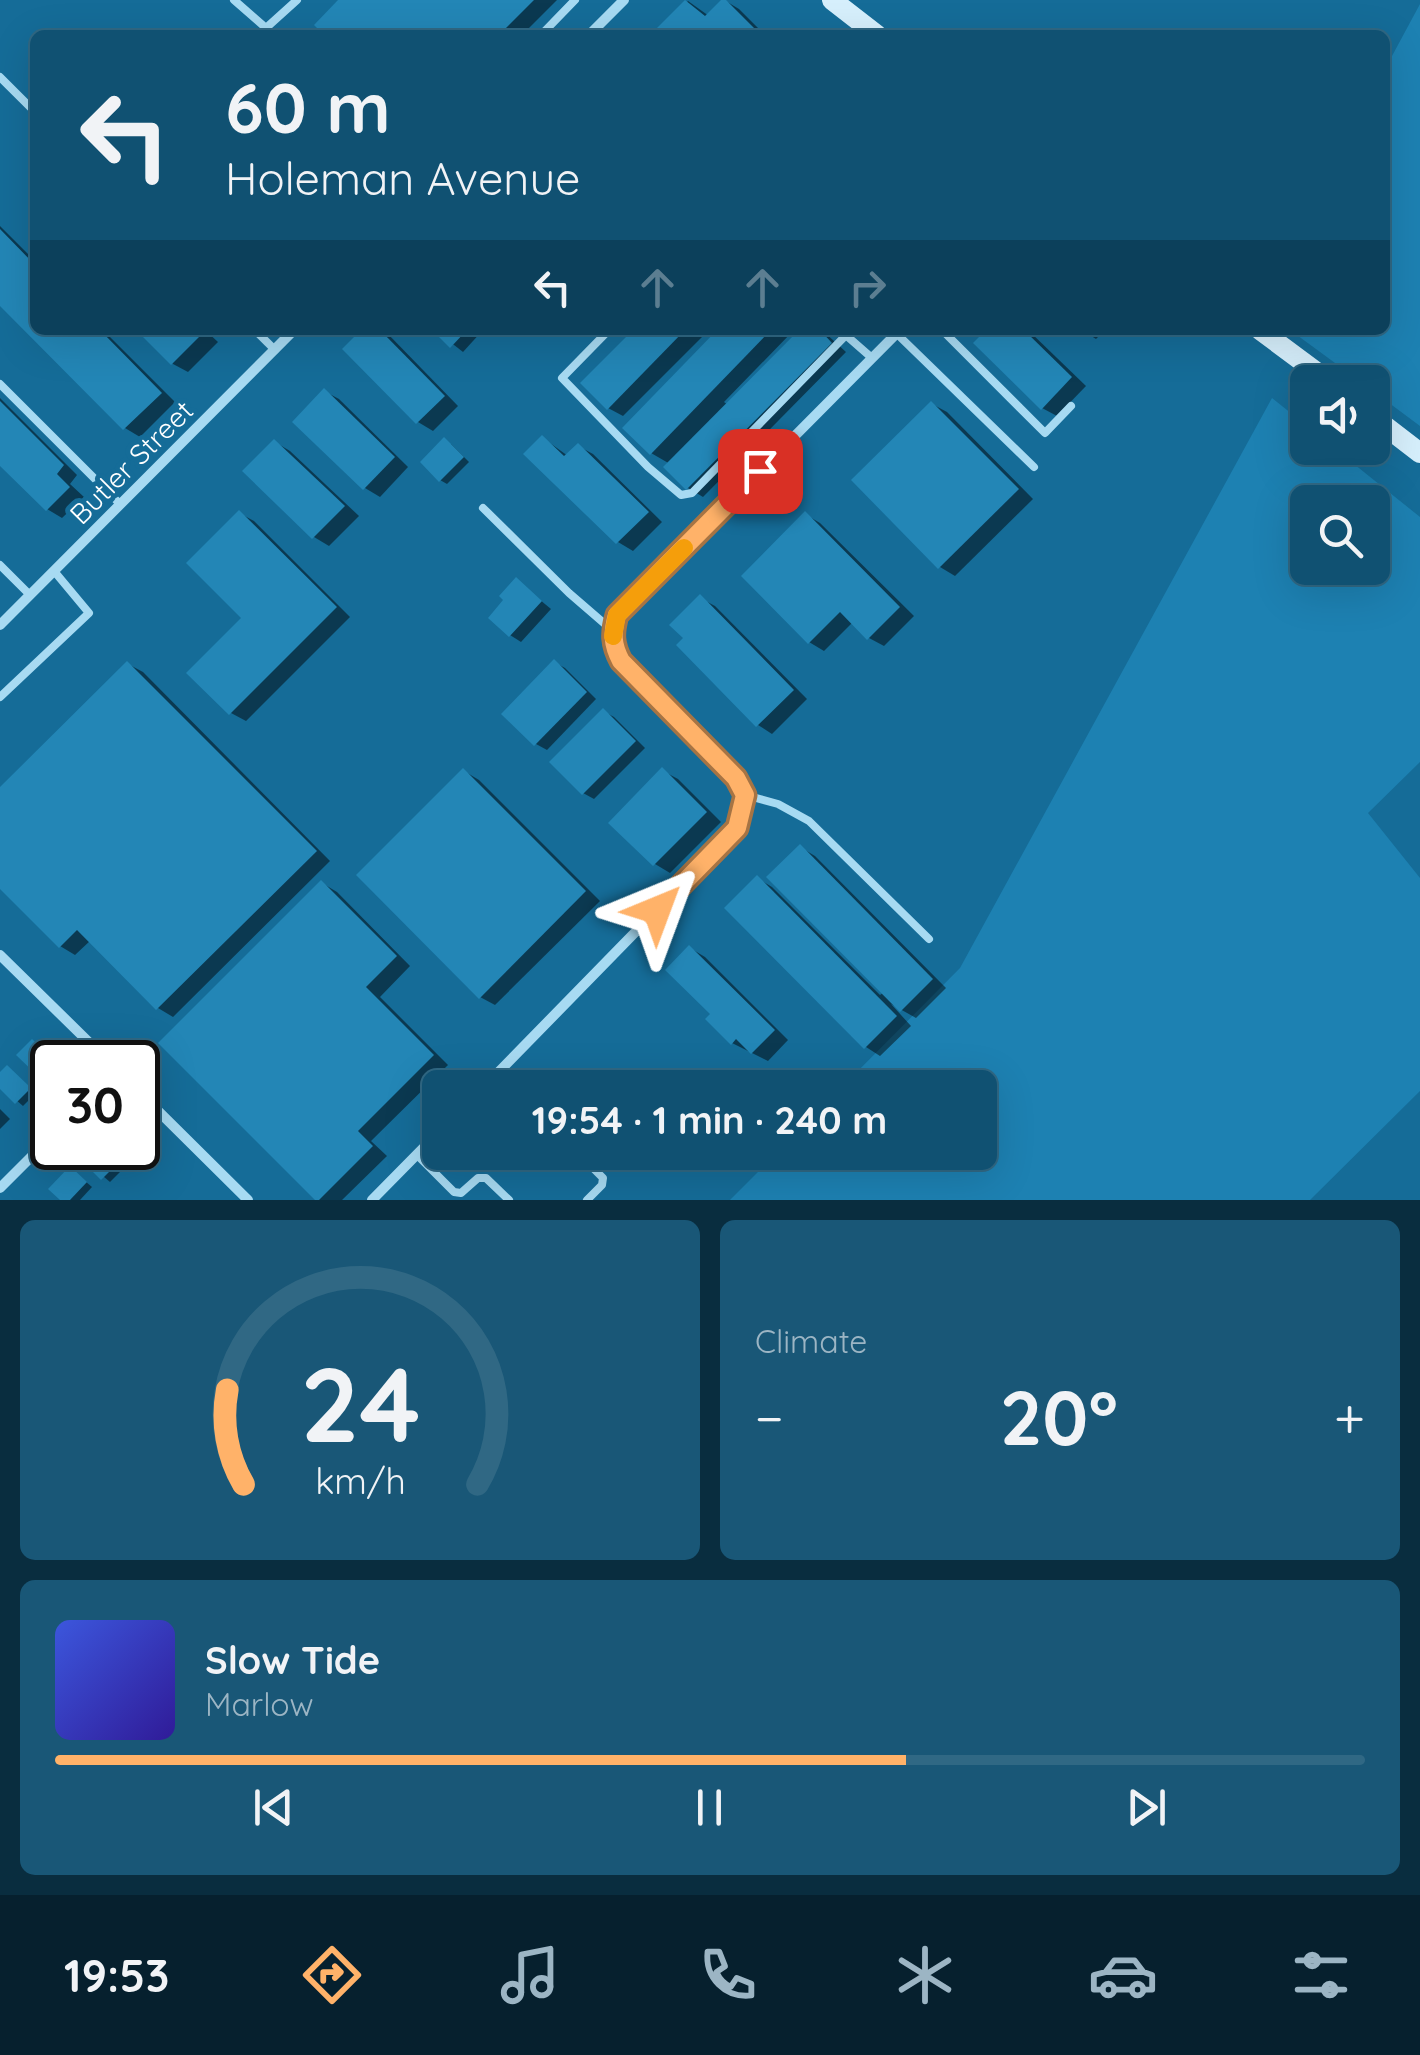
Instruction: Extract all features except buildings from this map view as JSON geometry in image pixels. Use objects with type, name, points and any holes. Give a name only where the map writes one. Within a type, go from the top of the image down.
[{"type":"main road","points":[[832,0],[870,30]]},
{"type":"main road","points":[[1267,335],[1307,365]]},
{"type":"main road","points":[[1390,430],[1420,453]]},
{"type":"street","points":[[594,30],[624,0]]},
{"type":"street","name":"Butler Street","points":[[0,625],[289,335]]},
{"type":"street","points":[[500,1070],[737,828],[745,795],[736,778],[621,661],[614,647],[617,615],[895,335]]},
{"type":"street","points":[[0,954],[87,1040]]},
{"type":"street","points":[[160,1113],[248,1200]]},
{"type":"street","points":[[372,1200],[422,1149]]},
{"type":"street","points":[[0,1188],[30,1158]]},
{"type":"lane","points":[[234,0],[266,28],[297,0]]},
{"type":"lane","points":[[547,30],[575,0]]},
{"type":"lane","points":[[0,77],[30,107]]},
{"type":"lane","points":[[260,335],[274,350]]},
{"type":"lane","points":[[603,335],[562,378],[648,467],[681,495],[692,492],[842,335]]},
{"type":"lane","points":[[848,335],[872,358]]},
{"type":"lane","points":[[901,335],[1034,467]]},
{"type":"lane","points":[[947,335],[1044,432],[1071,406]]},
{"type":"lane","points":[[0,384],[120,504]]},
{"type":"lane","points":[[736,446],[760,471]]},
{"type":"lane","points":[[483,508],[568,593],[613,631]]},
{"type":"lane","points":[[0,565],[30,594]]},
{"type":"lane","points":[[0,697],[89,613],[54,571]]},
{"type":"lane","points":[[745,795],[778,804],[809,821],[929,939]]},
{"type":"lane","points":[[416,1155],[454,1192],[461,1193],[478,1178],[486,1178],[510,1200]]},
{"type":"lane","points":[[588,1200],[602,1185],[602,1178],[594,1170]]},
{"type":"shaded area","points":[[1420,4],[1420,426],[1390,404],[1390,365],[1338,365],[1297,335],[1390,335],[1390,60]]},
{"type":"shaded area","points":[[1272,398],[1290,412],[1290,465],[1355,465],[1380,485],[1290,485],[1290,585],[1390,585],[1390,493],[1420,517],[1420,762],[1368,813],[1420,878],[1420,1091],[1310,1200],[730,1200],[760,1170],[997,1170],[997,1070],[859,1070],[960,968]]},
{"type":"slow traffic","points":[[613,636],[617,615],[684,548]]},
{"type":"route","points":[[657,910],[737,828],[745,795],[736,778],[621,661],[614,647],[613,631],[617,615],[760,471]]}]
